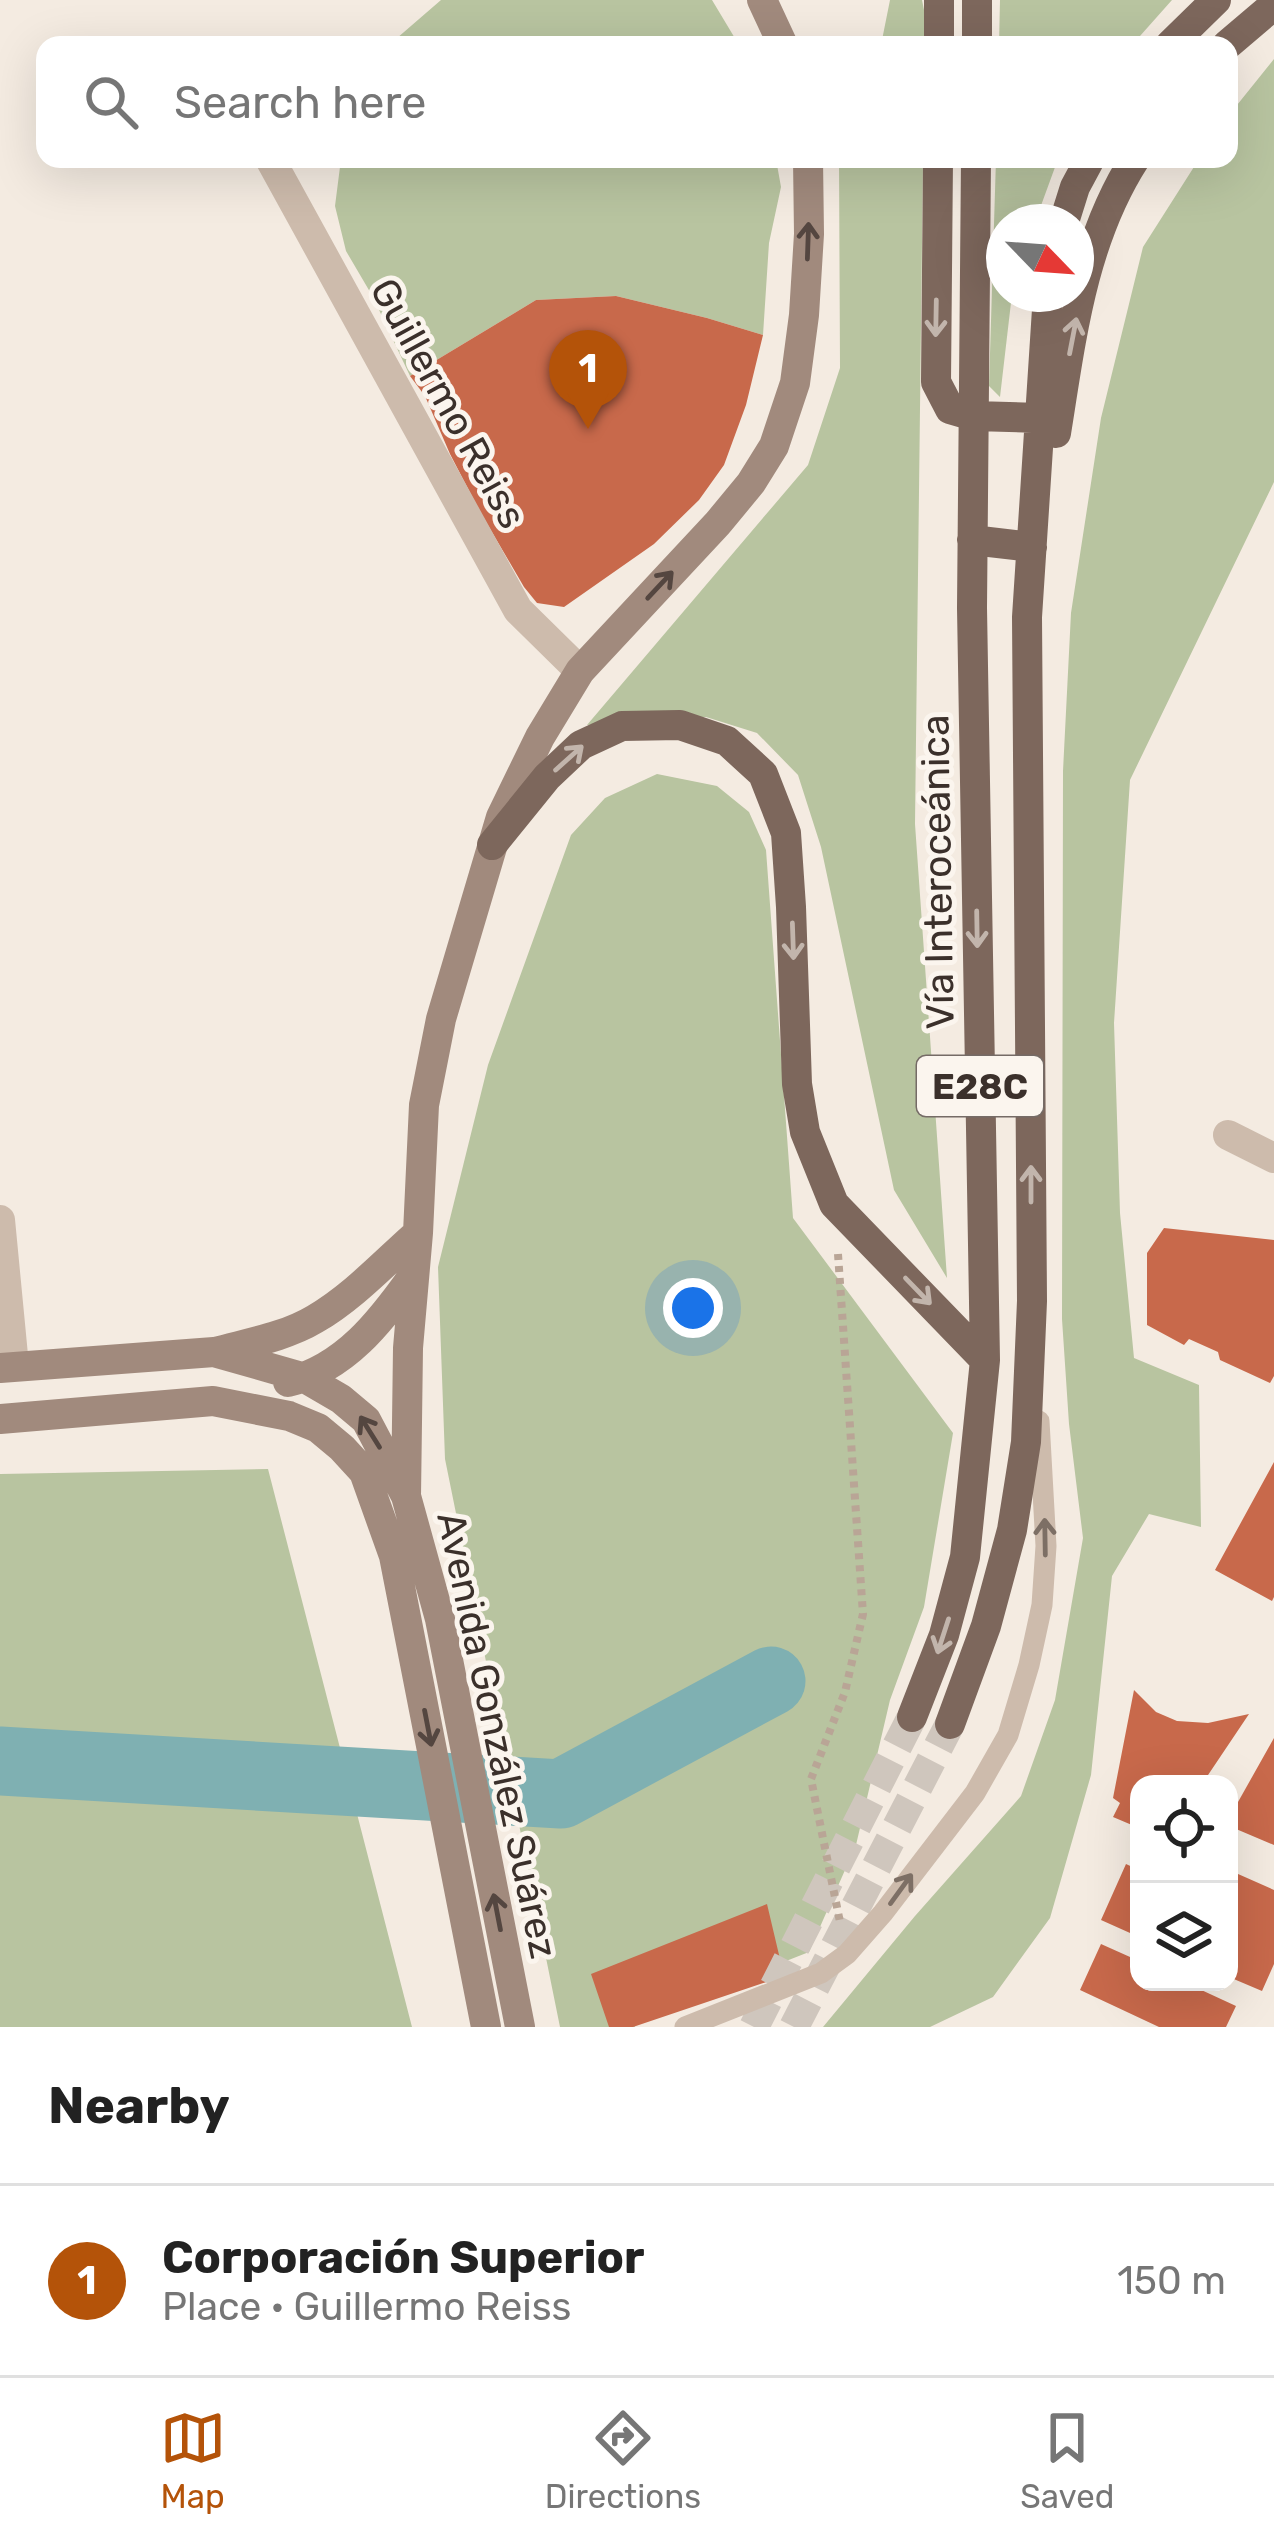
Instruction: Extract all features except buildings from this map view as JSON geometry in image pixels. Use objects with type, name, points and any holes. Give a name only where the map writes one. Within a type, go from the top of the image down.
[{"type":"main road","points":[[762,0],[779,36]]},
{"type":"main road","points":[[939,0],[939,36]]},
{"type":"main road","points":[[977,0],[977,36]]},
{"type":"main road","points":[[1179,36],[1216,0]]},
{"type":"main road","points":[[1235,36],[1274,5]]},
{"type":"main road","points":[[406,1496],[408,1348],[424,1105],[441,1019],[492,845],[514,787],[580,671],[718,523],[751,484],[773,446],[795,382],[801,338],[809,234],[808,168]]},
{"type":"main road","points":[[938,168],[936,382],[950,409],[974,416],[1040,418]]},
{"type":"main road","name":"Vía Interoceánica","points":[[913,1717],[944,1635],[965,1557],[985,1360],[972,540],[976,168]]},
{"type":"main road","points":[[1070,204],[1086,168]]},
{"type":"main road","points":[[1027,617],[1088,262],[1129,168]]},
{"type":"main road","name":"E28C","points":[[950,1724],[986,1626],[1012,1531],[1026,1442],[1032,1301],[1027,617],[1047,312]]},
{"type":"main road","points":[[972,540],[1032,547]]},
{"type":"main road","points":[[492,845],[581,745],[622,726],[680,725],[727,741],[763,774],[786,833],[797,1084],[805,1132],[834,1204],[985,1360]]},
{"type":"main road","points":[[975,812],[1028,813]]},
{"type":"main road","points":[[214,1352],[314,1320],[418,1233]]},
{"type":"main road","points":[[213,1401],[305,1378],[345,1354],[369,1333],[414,1274]]},
{"type":"main road","name":"Avenida González Suárez","points":[[7,1367],[214,1352],[305,1378],[366,1420],[406,1496],[440,1619],[520,2027]]},
{"type":"main road","points":[[982,1397],[1028,1401]]},
{"type":"main road","name":"Avenida González Suárez","points":[[0,1419],[213,1401],[318,1428],[364,1472],[394,1556],[486,2027]]},
{"type":"street","name":"Guillermo Reiss","points":[[275,168],[518,610],[580,671]]},
{"type":"street","points":[[1228,1135],[1274,1158]]},
{"type":"street","points":[[0,1220],[7,1367]]},
{"type":"lane","points":[[686,2027],[821,1972],[847,1954],[975,1793],[1007,1735],[1042,1605],[1046,1546],[1032,1301]]},
{"type":"path","points":[[834,1204],[863,1614],[845,1692],[811,1779],[847,1954]]},
{"type":"green space","points":[[441,0],[712,0],[734,36],[399,36]]},
{"type":"green space","points":[[890,0],[922,0],[925,36],[883,36]]},
{"type":"green space","points":[[1000,0],[1172,0],[1140,36],[999,36]]},
{"type":"green space","points":[[1274,59],[1274,482],[1130,780],[1114,1023],[1120,1213],[1134,1358],[1199,1385],[1201,1527],[1149,1514],[1112,1576],[1091,1775],[1050,1918],[993,1997],[930,2027],[823,2027],[1021,1796],[1055,1700],[1083,1538],[1062,1319],[1063,771],[1071,613],[1101,418],[1143,247],[1193,168],[1238,168],[1238,104]]},
{"type":"green space","points":[[340,168],[778,168],[781,187],[769,243],[763,335],[616,296],[536,300],[410,376],[346,251],[335,206]]},
{"type":"green space","points":[[839,168],[923,168],[915,824],[947,1278],[894,1190],[821,847],[798,775],[757,733],[706,717],[587,725],[808,465],[840,368]]},
{"type":"green space","points":[[996,168],[1055,168],[1042,204],[995,204]]},
{"type":"green space","points":[[991,312],[1010,312],[1000,397],[989,386]]},
{"type":"green space","points":[[657,774],[717,786],[749,812],[766,850],[793,1218],[953,1433],[924,1607],[890,1700],[856,1845],[809,1952],[634,2021],[635,2027],[560,2027],[445,1459],[438,1267],[488,1065],[571,835],[605,798]]},
{"type":"green space","points":[[268,1469],[412,2027],[0,2027],[0,1474]]},
{"type":"waterway","points":[[0,1761],[561,1794],[771,1681]]},
{"type":"tunnel","points":[[754,2027],[912,1717]]},
{"type":"tunnel","points":[[794,2027],[950,1724]]},
{"type":"place","name":"Corporación Superior","points":[[588,429]]}]
